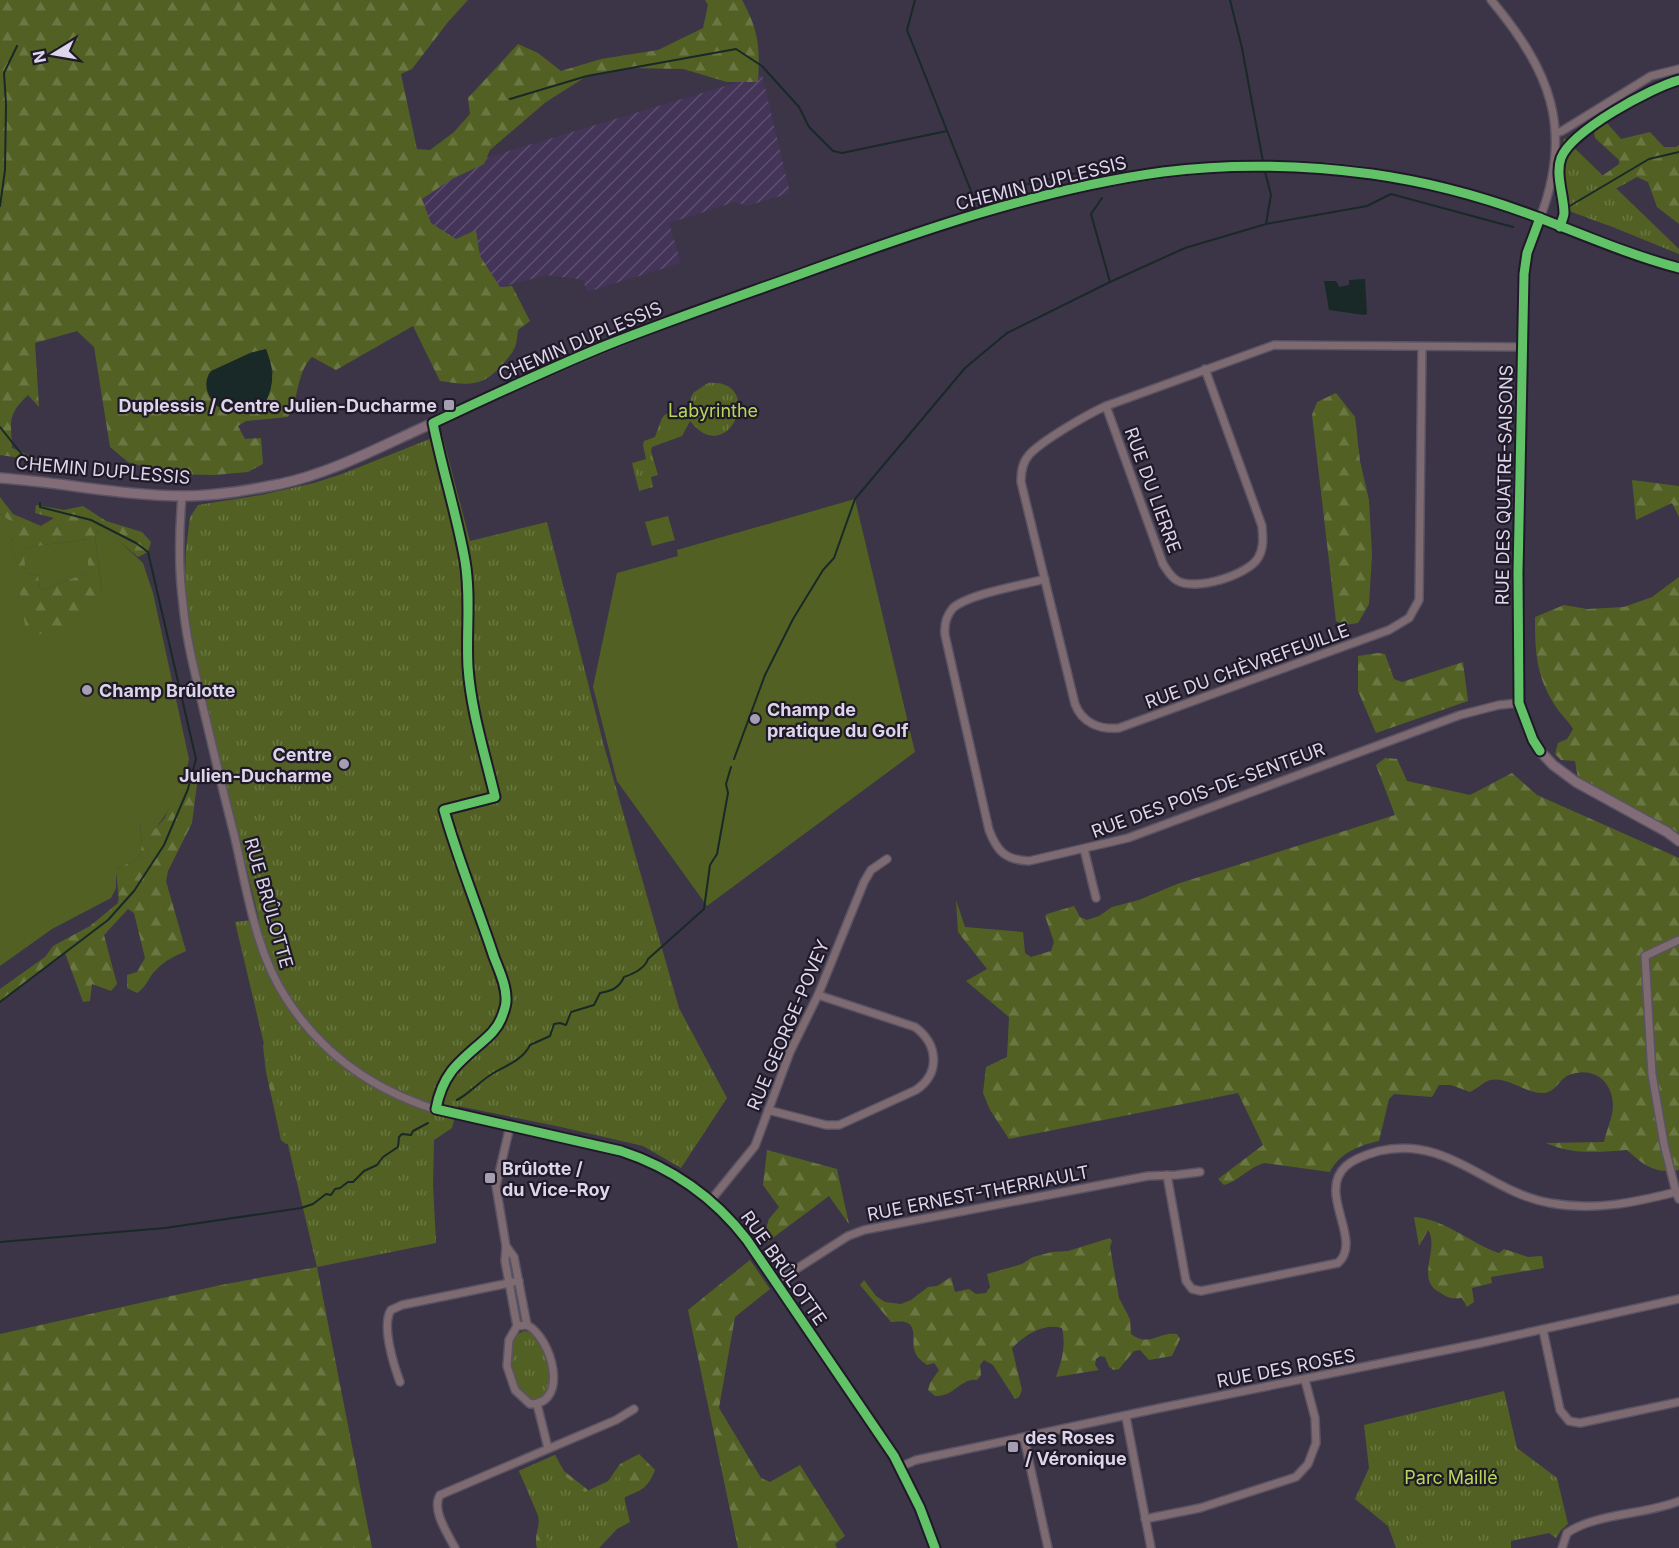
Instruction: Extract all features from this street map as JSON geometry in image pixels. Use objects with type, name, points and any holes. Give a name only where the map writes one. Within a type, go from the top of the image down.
[{"type":"street","points":[[1491,0],[1532,54],[1546,88],[1556,133],[1553,174],[1549,194],[1540,218]]},
{"type":"street","points":[[1556,133],[1563,131],[1651,76],[1679,69]]},
{"type":"street","name":"CHEMIN DUPLESSIS","points":[[0,477],[182,496],[251,489],[317,474],[654,326],[955,221],[1082,187],[1143,175],[1197,169],[1263,166],[1311,168],[1376,175],[1463,193],[1679,268]]},
{"type":"street","name":"RUE DES QUATRE-SAISONS","points":[[1540,218],[1525,263],[1518,573],[1519,703],[1533,740],[1553,765],[1576,782],[1667,832],[1679,841]]},
{"type":"street","points":[[1106,406],[1265,347],[1283,344],[1524,347]]},
{"type":"street","name":"RUE DU CHÈVREFEUILLE","points":[[1106,406],[1034,449],[1023,464],[1021,482],[1077,710],[1087,722],[1104,728],[1119,728],[1400,624],[1409,618],[1419,600],[1422,347]]},
{"type":"street","name":"RUE DU LIERRE","points":[[1106,406],[1163,564],[1169,573],[1176,580],[1194,585],[1237,573],[1253,564],[1259,556],[1263,548],[1262,526],[1205,369]]},
{"type":"street","name":"RUE BRÛLOTTE","points":[[182,496],[180,577],[188,644],[258,932],[277,983],[298,1016],[336,1056],[365,1078],[392,1093],[422,1106],[621,1151],[642,1158],[677,1176],[711,1200],[737,1227],[776,1282],[900,1467],[920,1508],[935,1548]]},
{"type":"street","name":"RUE DES POIS-DE-SENTEUR","points":[[1045,579],[964,600],[949,614],[944,624],[989,830],[996,847],[1018,861],[1029,861],[1128,838],[1460,715],[1499,705],[1519,703]]},
{"type":"street","points":[[1084,849],[1096,898]]},
{"type":"street","name":"RUE GEORGE-POVEY","points":[[711,1200],[751,1152],[798,1033],[818,995],[864,882],[871,870],[887,859]]},
{"type":"street","points":[[1167,1175],[1186,1281],[1192,1289],[1201,1291],[1338,1263],[1342,1260],[1346,1250],[1346,1241],[1335,1195],[1339,1176],[1349,1163],[1368,1154],[1382,1151],[1410,1148],[1434,1152],[1528,1197],[1570,1206],[1606,1206],[1677,1196],[1664,1144],[1653,1074],[1645,956],[1679,940]]},
{"type":"street","points":[[768,1110],[826,1125],[839,1125],[916,1090],[925,1084],[930,1076],[933,1054],[927,1039],[915,1028],[818,995]]},
{"type":"street","points":[[510,1126],[496,1186],[506,1246],[505,1261],[517,1326],[509,1340],[508,1373],[515,1390],[530,1404],[537,1404],[548,1396],[553,1383],[552,1360],[543,1339],[536,1330],[527,1324],[517,1326]]},
{"type":"street","name":"RUE ERNEST-THERRIAULT","points":[[776,1282],[848,1236],[864,1230],[1148,1176],[1200,1172]]},
{"type":"street","points":[[506,1246],[514,1257],[527,1324]]},
{"type":"street","points":[[400,1382],[393,1361],[387,1321],[391,1310],[402,1305],[519,1281]]},
{"type":"street","name":"RUE DES ROSES","points":[[900,1467],[916,1460],[1543,1330],[1679,1299]]},
{"type":"street","points":[[1543,1330],[1560,1410],[1569,1421],[1581,1423],[1679,1402]]},
{"type":"street","points":[[1145,1519],[1200,1508],[1296,1477],[1308,1464],[1316,1443],[1315,1418],[1305,1380]]},
{"type":"street","points":[[537,1404],[548,1448]]},
{"type":"street","points":[[454,1548],[438,1512],[438,1499],[445,1493],[616,1420],[634,1409]]},
{"type":"street","points":[[1126,1417],[1151,1548]]},
{"type":"street","points":[[1024,1438],[1048,1548]]},
{"type":"street","points":[[1562,1548],[1567,1533],[1582,1524],[1658,1508],[1679,1500]]},
{"type":"shaded area","points":[[762,75],[790,193],[747,206],[735,202],[669,223],[681,263],[587,292],[583,280],[547,275],[445,302],[399,184]]},
{"type":"shaded area","points":[[1365,279],[1367,314],[1329,310],[1324,281],[1336,281],[1339,287],[1349,285],[1349,280]]},
{"type":"shaded area","points":[[266,349],[271,364],[272,384],[264,405],[234,411],[218,406],[207,390],[206,383],[211,371],[250,353]]},
{"type":"green space","points":[[0,0],[468,0],[412,69],[401,74],[417,149],[430,150],[454,132],[470,114],[468,98],[518,44],[538,53],[561,71],[601,59],[658,50],[703,28],[708,5],[705,0],[742,0],[752,21],[757,40],[758,82],[727,82],[683,69],[630,68],[587,76],[546,102],[490,150],[484,164],[452,179],[422,199],[431,223],[456,239],[476,230],[480,256],[500,287],[512,286],[530,321],[518,330],[516,345],[510,355],[488,377],[467,384],[440,381],[413,326],[336,370],[312,357],[303,370],[295,401],[288,417],[246,421],[238,426],[245,439],[261,438],[263,464],[248,472],[214,475],[170,474],[128,462],[110,447],[94,347],[77,331],[35,343],[39,407],[28,395],[13,413],[12,448],[41,461],[0,455]],"holes":[[[266,349],[273,372],[264,405],[231,411],[217,406],[250,353]]]},
{"type":"green space","points":[[1606,122],[1621,139],[1650,132],[1664,147],[1679,145],[1679,224],[1657,207],[1648,182],[1637,177],[1590,203],[1607,225],[1569,211],[1568,200],[1619,164],[1619,160],[1595,138],[1594,132]]},
{"type":"green space","points":[[1564,138],[1679,249],[1679,254],[1561,206],[1560,162]]},
{"type":"green space","name":"Labyrinthe","points":[[708,383],[726,385],[736,394],[739,406],[736,419],[728,430],[718,435],[704,434],[690,421],[682,436],[652,447],[651,451],[658,475],[651,477],[653,487],[639,491],[632,463],[646,459],[644,441],[655,437],[662,419],[667,414],[685,416],[693,393]]},
{"type":"green space","points":[[1336,393],[1355,417],[1360,461],[1369,500],[1372,555],[1369,604],[1358,623],[1343,625],[1336,621],[1312,415],[1317,402]]},
{"type":"green space","points":[[442,434],[470,541],[547,522],[604,746],[679,1008],[727,1098],[681,1168],[643,1146],[458,1106],[452,1128],[434,1140],[433,1185],[436,1243],[317,1267],[235,922],[259,919],[198,669],[187,608],[185,577],[190,517],[198,505],[261,495],[314,483]]},
{"type":"green space","points":[[1632,480],[1679,486],[1679,517],[1672,503],[1636,520]]},
{"type":"green space","points":[[0,497],[13,514],[41,526],[54,518],[35,513],[36,505],[64,510],[83,506],[106,521],[142,532],[151,542],[148,552],[138,557],[106,530],[99,531],[95,535],[102,594],[60,628],[27,638],[11,537],[11,522],[0,513]],"holes":[[[88,539],[88,571],[43,590],[40,588],[38,576],[26,573],[23,548]]]},
{"type":"green space","name":"Champ de pratique du Golf","points":[[855,499],[915,752],[707,906],[617,781],[593,687],[617,573],[678,556],[677,550]]},
{"type":"green space","name":"Champ Brûlotte","points":[[0,513],[11,522],[11,537],[28,638],[102,594],[95,535],[99,531],[106,529],[143,563],[153,593],[189,759],[176,796],[155,829],[146,829],[140,822],[142,845],[139,858],[116,869],[116,888],[111,898],[52,929],[0,966]]},
{"type":"green space","points":[[668,516],[675,540],[652,546],[645,522]]},
{"type":"green space","points":[[88,539],[88,572],[43,590],[40,588],[38,576],[26,573],[22,548]]},
{"type":"green space","points":[[1679,577],[1679,833],[1579,784],[1575,761],[1561,760],[1555,754],[1558,743],[1567,739],[1573,729],[1556,707],[1544,685],[1536,653],[1535,617],[1564,605],[1587,609],[1624,607],[1652,597]]},
{"type":"green space","points":[[1385,654],[1394,679],[1402,682],[1463,662],[1468,701],[1376,733],[1358,691],[1358,656]]},
{"type":"green space","points":[[1385,758],[1397,759],[1407,781],[1470,795],[1512,773],[1537,795],[1679,858],[1679,1170],[1663,1171],[1650,1168],[1627,1150],[1576,1151],[1546,1143],[1604,1142],[1613,1110],[1610,1089],[1600,1078],[1586,1073],[1569,1075],[1552,1090],[1544,1093],[1530,1091],[1497,1079],[1490,1080],[1470,1092],[1451,1085],[1439,1085],[1432,1097],[1394,1094],[1389,1099],[1379,1141],[1344,1155],[1330,1172],[1264,1163],[1224,1185],[1218,1179],[1263,1145],[1238,1093],[1009,1139],[990,1110],[983,1093],[986,1067],[1007,1057],[1009,1017],[966,981],[987,969],[958,932],[956,900],[965,927],[1023,932],[1025,953],[1031,957],[1051,951],[1054,942],[1045,916],[1047,914],[1074,906],[1080,917],[1087,920],[1099,916],[1112,907],[1139,900],[1177,884],[1395,815],[1376,765]]},
{"type":"green space","points":[[184,777],[197,784],[192,823],[168,871],[166,881],[186,951],[159,967],[137,993],[127,988],[127,975],[137,972],[145,958],[134,913],[128,909],[104,935],[117,984],[111,991],[92,984],[90,1001],[83,1002],[65,953],[0,1002],[0,989],[45,957],[53,946],[90,926],[118,903],[116,869],[139,858],[142,845],[140,821],[146,829],[155,829],[164,819]]},
{"type":"green space","points":[[272,1013],[306,1141],[286,1144],[281,1140],[266,1072],[263,1046]]},
{"type":"green space","points":[[767,1150],[837,1169],[849,1224],[829,1196],[766,1243],[763,1238],[769,1219],[779,1207],[763,1185]]},
{"type":"green space","points":[[1414,1217],[1436,1222],[1499,1253],[1504,1249],[1528,1257],[1542,1256],[1544,1268],[1491,1277],[1492,1283],[1472,1288],[1474,1302],[1467,1307],[1462,1298],[1447,1297],[1432,1286],[1428,1271],[1431,1237],[1428,1230],[1419,1246]]},
{"type":"green space","points":[[1110,1238],[1119,1298],[1130,1319],[1131,1334],[1138,1338],[1149,1339],[1177,1334],[1180,1339],[1172,1356],[1149,1360],[1140,1350],[1134,1351],[1119,1369],[1114,1370],[1109,1367],[1105,1357],[1100,1356],[1096,1359],[1095,1365],[1099,1370],[1056,1377],[1063,1353],[1062,1328],[1048,1327],[1029,1335],[1012,1348],[1022,1390],[1019,1397],[1015,1399],[993,1365],[984,1360],[980,1365],[981,1375],[977,1380],[966,1382],[948,1394],[935,1396],[928,1390],[939,1370],[934,1363],[927,1365],[917,1356],[909,1324],[891,1322],[860,1285],[864,1280],[876,1296],[885,1302],[901,1304],[911,1300],[928,1287],[937,1286],[951,1277],[955,1292],[969,1289],[976,1294],[986,1293],[990,1287],[987,1274],[1022,1264],[1033,1257],[1068,1251]]},
{"type":"green space","points":[[750,1260],[770,1289],[735,1317],[719,1408],[761,1478],[770,1482],[800,1465],[845,1536],[835,1544],[837,1548],[738,1548],[688,1310]]},
{"type":"green space","points":[[317,1267],[372,1548],[0,1548],[0,1334],[221,1285]]},
{"type":"green space","points":[[524,1331],[540,1341],[549,1362],[549,1385],[545,1394],[538,1399],[530,1399],[522,1393],[512,1371],[511,1347],[516,1337]]},
{"type":"green space","name":"Parc Maillé","points":[[1504,1391],[1517,1448],[1557,1478],[1568,1524],[1556,1538],[1549,1533],[1511,1541],[1511,1548],[1396,1548],[1388,1526],[1355,1499],[1369,1468],[1364,1425]]},
{"type":"green space","points":[[639,1454],[655,1470],[644,1488],[625,1497],[616,1519],[598,1548],[537,1548],[539,1524],[537,1509],[519,1471],[555,1455],[564,1471],[597,1497],[620,1464]]},
{"type":"green space","points":[[555,1455],[565,1476],[585,1492],[619,1476],[630,1522],[617,1529],[599,1548],[552,1548],[519,1471]]},
{"type":"waterway","points":[[915,0],[907,30],[973,196],[1095,169]]},
{"type":"waterway","points":[[1230,0],[1242,48],[1263,162]]},
{"type":"waterway","points":[[0,206],[5,170],[4,73],[17,46]]},
{"type":"waterway","points":[[510,99],[587,76],[736,49],[762,66],[799,107],[809,127],[833,151],[842,153],[947,131]]},
{"type":"waterway","points":[[1568,207],[1649,159],[1679,152]]},
{"type":"waterway","points":[[1264,168],[1271,195],[1266,224]]},
{"type":"waterway","points":[[734,759],[765,675],[793,619],[823,570],[834,558],[855,499],[965,368],[1007,333],[1185,248],[1266,224],[1367,206],[1391,194],[1513,227]]},
{"type":"waterway","points":[[1102,198],[1091,214],[1110,282]]},
{"type":"waterway","points":[[0,427],[28,462]]},
{"type":"waterway","points":[[0,1002],[108,920],[134,891],[164,845],[188,789],[196,759],[148,552],[136,543],[91,520],[40,507],[40,503]]},
{"type":"waterway","points":[[457,1100],[487,1077],[518,1059],[530,1045],[550,1036],[554,1024],[566,1025],[571,1012],[594,1005],[600,993],[615,988],[624,977],[641,968],[704,909],[710,865],[717,854],[728,793],[726,784],[731,767]]},
{"type":"waterway","points":[[0,1242],[165,1228],[301,1208],[313,1204],[326,1194],[331,1195],[335,1189],[348,1182],[353,1182],[364,1171],[377,1165],[383,1157],[398,1147],[399,1137],[402,1134],[411,1135],[413,1131],[428,1123]]},
{"type":"cycle path","points":[[1560,227],[1564,207],[1559,164],[1568,147],[1596,123],[1632,101],[1679,80]]},
{"type":"cycle path","points":[[935,1548],[920,1508],[894,1456],[747,1240],[721,1210],[675,1175],[621,1151],[436,1109],[442,1088],[451,1072],[497,1026],[505,1008],[506,996],[444,810],[495,797],[475,716],[470,683],[468,587],[465,561],[433,423],[607,345],[887,243],[978,214],[1070,189],[1163,172],[1215,167],[1268,166],[1393,177],[1497,203],[1625,251],[1679,268]]},
{"type":"cycle path","points":[[1540,218],[1527,253],[1524,274],[1518,573],[1519,703],[1533,740],[1540,751]]},
{"type":"place","name":"Duplessis / Centre Julien-Ducharme","points":[[449,405]]},
{"type":"place","name":"Champ Brûlotte","points":[[87,690]]},
{"type":"place","name":"Champ de pratique du Golf","points":[[755,719]]},
{"type":"place","name":"Centre Julien-Ducharme","points":[[344,764]]},
{"type":"place","name":"Brûlotte / du Vice-Roy","points":[[490,1178]]},
{"type":"place","name":"des Roses / Véronique","points":[[1013,1447]]}]
